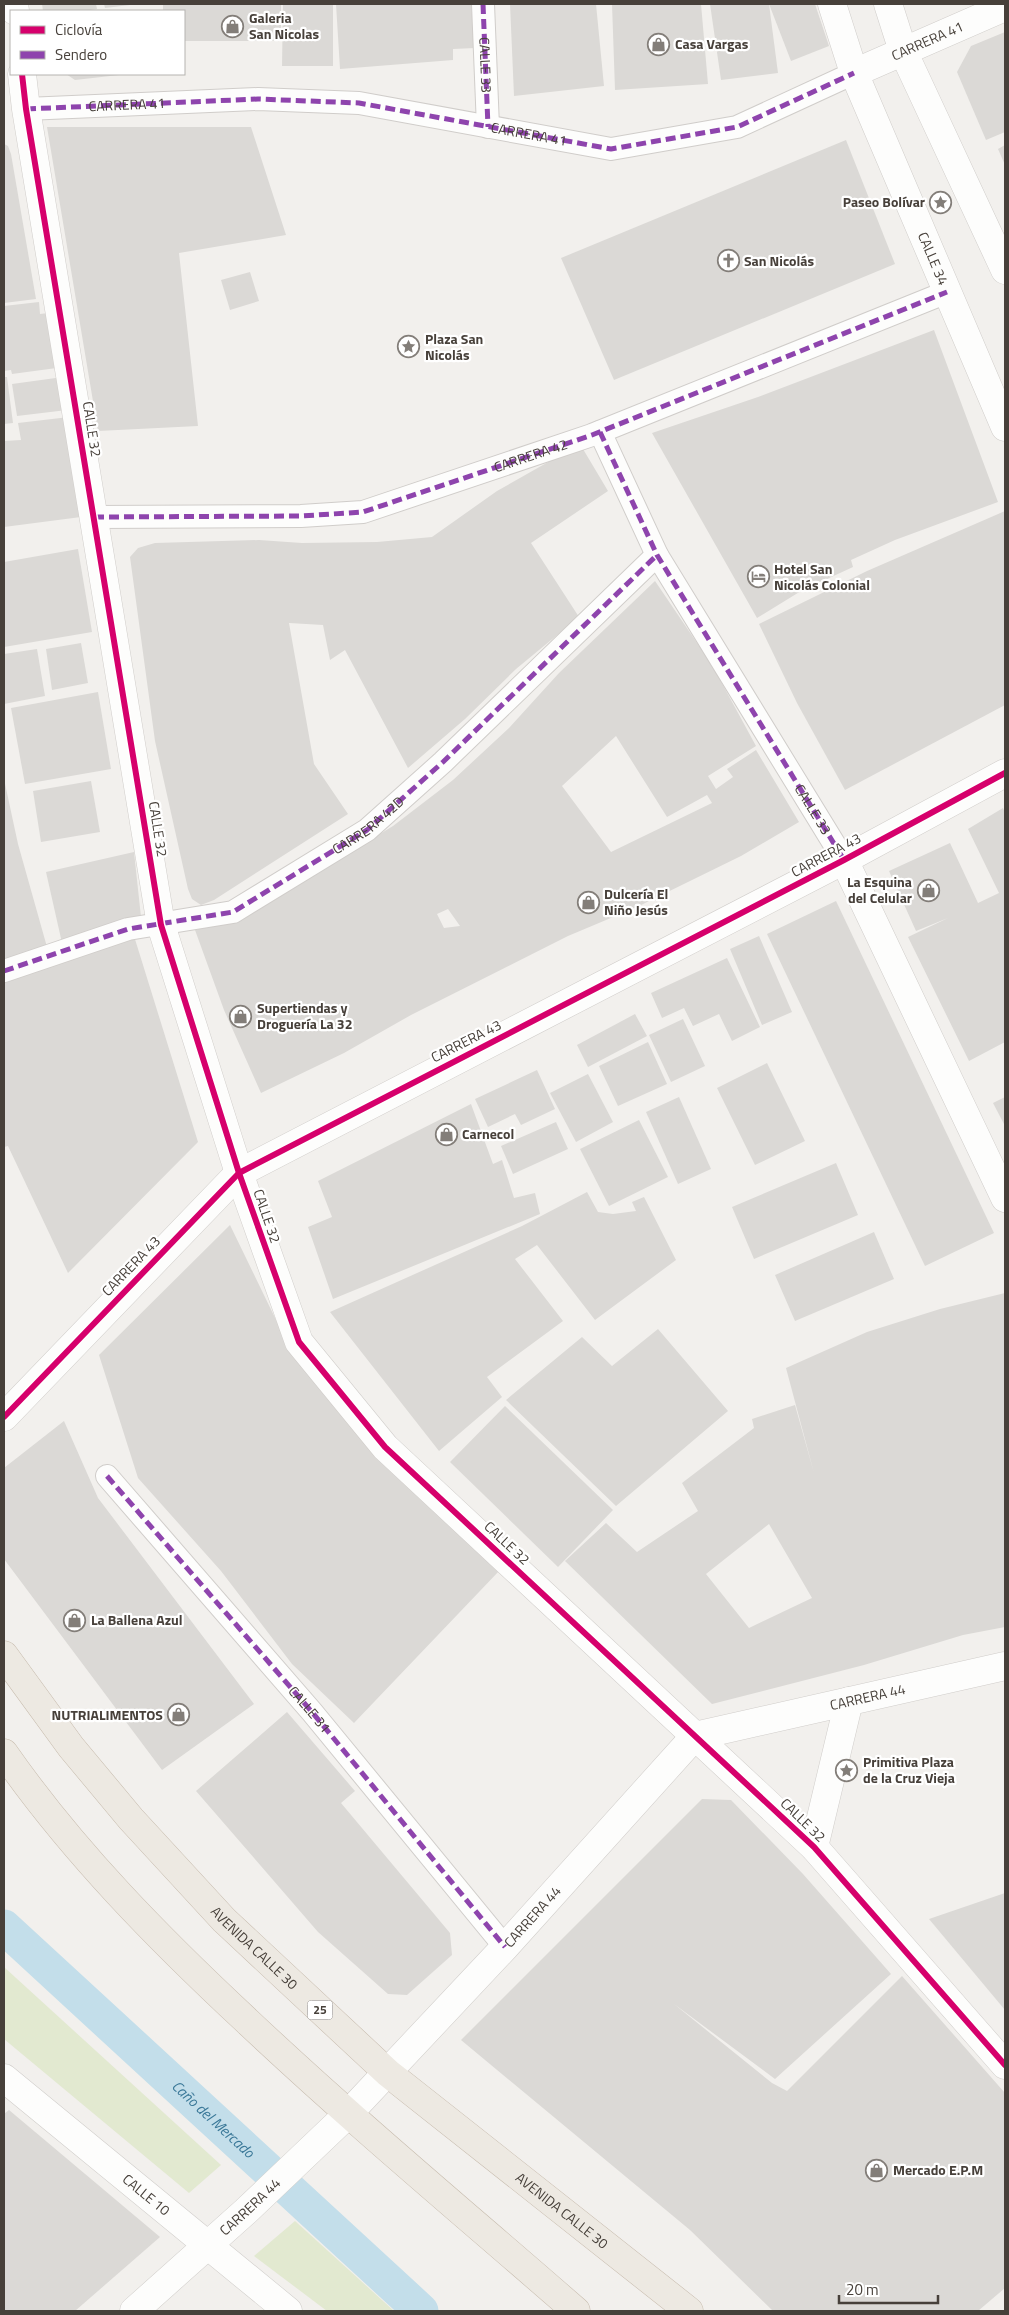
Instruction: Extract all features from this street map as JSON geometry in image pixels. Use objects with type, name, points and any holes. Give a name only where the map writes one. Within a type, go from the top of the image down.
[{"type":"highway","name":"AVENIDA CALLE 30","points":[[4,1655],[71,1747],[131,1819],[224,1920],[388,2072],[689,2311]]},
{"type":"highway","points":[[4,1753],[30,1790],[93,1865],[186,1964],[348,2114],[576,2311]]},
{"type":"street","name":"CALLE 33","points":[[483,4],[488,127]]},
{"type":"street","name":"CALLE 34","points":[[832,4],[854,73],[1005,427]]},
{"type":"street","points":[[888,4],[903,51],[1005,270]]},
{"type":"street","name":"CARRERA 41","points":[[26,109],[258,98],[359,103],[611,149],[737,127],[903,51],[1005,7]]},
{"type":"street","name":"CALLE 32","points":[[22,75],[26,109],[161,925],[239,1173],[298,1342],[385,1447],[814,1847],[1005,2065]]},
{"type":"street","name":"CARRERA 42","points":[[94,517],[301,516],[363,512],[600,432],[947,292]]},
{"type":"street","name":"CALLE 33","points":[[600,432],[657,555],[844,860],[1005,1198]]},
{"type":"street","name":"CARRERA 42D","points":[[4,971],[128,930],[233,912],[367,830],[443,762],[657,555]]},
{"type":"street","name":"CARRERA 43","points":[[4,1417],[239,1173],[844,860],[1005,773]]},
{"type":"street","name":"CALLE 31","points":[[107,1476],[312,1712],[505,1947]]},
{"type":"street","name":"CARRERA 44","points":[[134,2311],[246,2211],[348,2114],[505,1947],[695,1736],[1005,1666]]},
{"type":"street","points":[[814,1847],[849,1701]]},
{"type":"street","name":"CALLE 10","points":[[4,2078],[288,2311]]},
{"type":"green space","points":[[4,1967],[221,2165],[189,2193],[4,2039]]},
{"type":"green space","points":[[295,2221],[394,2311],[327,2311],[254,2256]]},
{"type":"building","points":[[42,4],[96,4],[97,9],[90,10],[43,10]]},
{"type":"building","points":[[104,4],[130,4],[130,5],[105,8]]},
{"type":"building","name":"Galeria San Nicolas","points":[[163,4],[281,4],[281,41],[185,41],[185,10],[163,10]]},
{"type":"building","points":[[283,4],[333,4],[333,66],[282,66]]},
{"type":"building","points":[[336,4],[471,4],[475,48],[453,49],[453,60],[340,69]]},
{"type":"building","points":[[510,4],[596,4],[604,86],[514,96]]},
{"type":"building","name":"Casa Vargas","points":[[612,4],[701,4],[708,84],[615,90]]},
{"type":"building","points":[[710,4],[769,4],[778,73],[721,80]]},
{"type":"building","points":[[769,4],[815,4],[829,46],[791,61]]},
{"type":"building","points":[[1005,32],[1005,132],[986,140],[957,72],[971,46]]},
{"type":"building","points":[[68,75],[119,75],[75,80]]},
{"type":"building","points":[[47,127],[251,127],[286,235],[179,253],[198,426],[98,431]]},
{"type":"building","name":"San Nicolás","points":[[846,140],[895,264],[614,380],[561,258]]},
{"type":"building","points":[[4,144],[8,146],[11,154],[36,299],[4,303]]},
{"type":"building","points":[[1005,145],[1005,165],[998,149]]},
{"type":"building","points":[[250,272],[259,301],[230,310],[221,280]]},
{"type":"building","points":[[39,302],[40,314],[57,312],[64,367],[12,374],[11,370],[4,371],[4,306]]},
{"type":"building","points":[[934,330],[998,502],[895,540],[851,560],[853,567],[801,591],[757,618],[652,433],[758,397]]},
{"type":"building","points":[[4,377],[7,377],[13,423],[4,424]]},
{"type":"building","points":[[63,377],[67,410],[17,416],[12,384]]},
{"type":"building","points":[[69,417],[81,517],[4,527],[4,441],[21,440],[18,423]]},
{"type":"building","points":[[580,444],[608,491],[531,543],[579,617],[516,669],[465,719],[408,768],[345,650],[330,660],[323,625],[289,623],[314,764],[348,814],[214,900],[201,905],[192,899],[188,889],[155,741],[130,557],[138,548],[155,543],[259,540],[302,543],[377,542],[432,537],[497,491]]},
{"type":"building","points":[[1005,511],[1005,705],[845,790],[797,703],[759,624],[867,571]]},
{"type":"building","points":[[78,549],[92,632],[4,647],[4,562]]},
{"type":"building","points":[[655,581],[712,665],[756,746],[708,776],[716,789],[733,777],[727,769],[756,750],[799,822],[741,856],[637,907],[568,936],[411,1015],[344,1053],[261,1093],[224,1010],[195,930],[238,920],[393,826],[453,780],[509,728],[559,673]],"holes":[[[616,736],[667,817],[707,795],[712,803],[611,852],[562,786]],[[448,909],[460,926],[444,928],[437,914]]]},
{"type":"building","points":[[81,643],[88,683],[52,690],[46,649]]},
{"type":"building","points":[[37,649],[45,696],[4,704],[4,654]]},
{"type":"building","points":[[98,692],[111,769],[25,784],[11,708]]},
{"type":"building","points":[[4,779],[18,844],[47,947],[4,960]]},
{"type":"building","points":[[91,781],[100,832],[41,842],[33,791]]},
{"type":"building","points":[[1003,808],[1005,813],[1005,1042],[969,1061],[908,937],[948,918],[916,931],[889,871],[950,843],[978,903],[999,893],[968,829]]},
{"type":"building","points":[[134,852],[141,917],[62,943],[46,872]]},
{"type":"building","points":[[836,901],[994,1233],[925,1266],[767,934]]},
{"type":"building","points":[[134,936],[198,1142],[68,1273],[8,1146],[4,1147],[4,980]]},
{"type":"building","points":[[759,936],[792,1012],[762,1025],[730,949]]},
{"type":"building","points":[[727,958],[760,1027],[732,1041],[719,1014],[693,1026],[684,1008],[662,1018],[651,993]]},
{"type":"building","points":[[635,1014],[647,1036],[588,1067],[577,1045]]},
{"type":"building","points":[[683,1019],[705,1066],[671,1082],[649,1035]]},
{"type":"building","points":[[648,1042],[667,1084],[618,1106],[599,1066]]},
{"type":"building","points":[[767,1063],[805,1141],[755,1165],[717,1088]]},
{"type":"building","points":[[537,1070],[555,1109],[521,1125],[515,1114],[488,1127],[475,1099]]},
{"type":"building","points":[[588,1074],[613,1122],[576,1142],[550,1093]]},
{"type":"building","points":[[679,1097],[711,1169],[678,1184],[646,1112]]},
{"type":"building","points":[[1005,1097],[1005,1126],[993,1103]]},
{"type":"building","points":[[471,1104],[493,1164],[502,1160],[514,1198],[535,1193],[540,1214],[333,1299],[308,1227],[332,1217],[318,1181]]},
{"type":"building","points":[[639,1120],[668,1177],[609,1206],[580,1149]]},
{"type":"building","points":[[556,1122],[568,1149],[513,1174],[501,1146]]},
{"type":"building","points":[[836,1163],[858,1215],[754,1259],[732,1207]]},
{"type":"building","points":[[587,1192],[598,1212],[613,1214],[636,1211],[632,1202],[644,1197],[676,1260],[595,1320],[537,1245],[515,1259],[563,1321],[487,1377],[502,1397],[439,1451],[330,1312],[522,1226]]},
{"type":"building","points":[[230,1225],[295,1359],[364,1442],[500,1570],[354,1723],[292,1664],[221,1571],[138,1478],[99,1355]]},
{"type":"building","points":[[874,1232],[894,1279],[795,1321],[775,1275]]},
{"type":"building","points":[[1005,1293],[1005,1627],[963,1635],[864,1665],[712,1704],[565,1561],[606,1523],[637,1552],[698,1511],[682,1483],[754,1428],[752,1419],[795,1405],[814,1473],[786,1368],[867,1332],[940,1309]],"holes":[[[769,1524],[812,1598],[749,1628],[706,1574]]]},
{"type":"building","points":[[658,1329],[728,1411],[616,1506],[506,1400],[582,1337],[612,1366]]},
{"type":"building","points":[[505,1406],[613,1510],[558,1567],[450,1462]]},
{"type":"building","points":[[64,1421],[98,1498],[254,1704],[162,1770],[4,1559],[4,1468]]},
{"type":"building","points":[[287,1712],[355,1791],[341,1803],[450,1933],[452,1955],[407,1995],[388,1994],[318,1932],[196,1791]]},
{"type":"building","points":[[702,1799],[731,1800],[803,1874],[891,1974],[775,2079],[674,2004],[772,2083],[787,2091],[902,1976],[1005,2093],[1005,2288],[978,2311],[773,2311],[690,2230],[461,2040]]},
{"type":"building","points":[[1005,1893],[1005,2010],[929,1919]]},
{"type":"building","points":[[9,2110],[160,2237],[75,2311],[4,2311],[4,2114]]},
{"type":"waterway","name":"Caño del Mercado","points":[[4,1927],[421,2311]]},
{"type":"marked path","points":[[483,4],[488,127]]},
{"type":"marked path","points":[[26,109],[258,99],[359,103],[611,149],[737,127],[854,73]]},
{"type":"marked path","points":[[94,517],[301,516],[363,512],[592,435],[947,292]]},
{"type":"marked path","points":[[600,432],[657,555],[844,860]]},
{"type":"marked path","points":[[4,971],[128,929],[233,912],[367,830],[443,762],[657,555]]},
{"type":"marked path","points":[[107,1476],[312,1712],[505,1947]]},
{"type":"cycle path","points":[[22,75],[26,109],[161,925],[239,1173],[299,1342],[385,1447],[814,1847],[1005,2065]]},
{"type":"cycle path","points":[[4,1417],[239,1173],[844,860],[1005,773]]},
{"type":"place","name":"Galeria San Nicolas","points":[[233,26]]},
{"type":"place","name":"Casa Vargas","points":[[659,44]]},
{"type":"place","name":"Paseo Bolívar","points":[[941,202]]},
{"type":"place","name":"San Nicolás","points":[[728,261]]},
{"type":"place","name":"Plaza San Nicolás","points":[[409,347]]},
{"type":"place","name":"Hotel San Nicolás Colonial","points":[[758,577]]},
{"type":"place","name":"La Esquina del Celular","points":[[928,890]]},
{"type":"place","name":"Dulcería El Niño Jesús","points":[[588,902]]},
{"type":"place","name":"Supertiendas y Droguería La 32","points":[[241,1016]]},
{"type":"place","name":"Carnecol","points":[[446,1134]]},
{"type":"place","name":"La Ballena Azul","points":[[75,1620]]},
{"type":"place","name":"NUTRIALIMENTOS","points":[[179,1715]]},
{"type":"place","name":"Primitiva Plaza de la Cruz Vieja","points":[[847,1770]]},
{"type":"place","name":"Mercado E.P.M","points":[[877,2170]]}]
